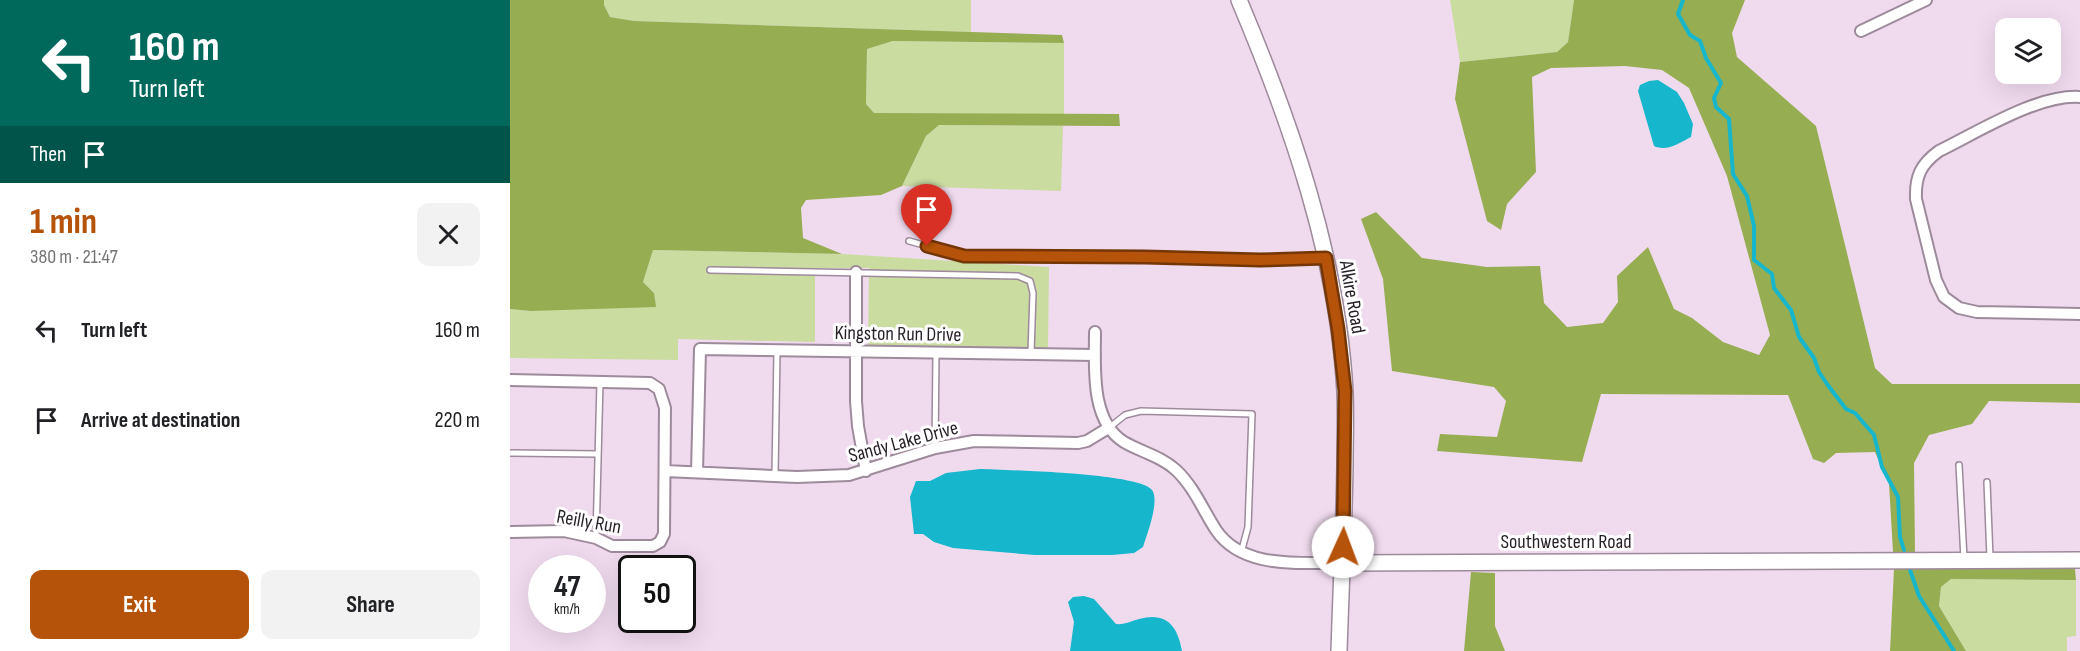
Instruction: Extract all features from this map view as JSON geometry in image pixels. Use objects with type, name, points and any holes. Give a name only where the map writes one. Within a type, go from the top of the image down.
[{"type":"street","name":"Alkire Road","points":[[1239,0],[1285,116],[1307,187],[1326,258],[1338,329],[1345,391],[1343,563],[1339,651]]},
{"type":"street","points":[[1861,31],[1926,0]]},
{"type":"street","points":[[2080,97],[2068,96],[2039,102],[1939,151],[1927,159],[1919,171],[1916,185],[1917,199],[1936,280],[1944,297],[1959,308],[1977,312],[2080,314]]},
{"type":"street","points":[[856,272],[858,426],[866,471]]},
{"type":"street","points":[[1095,332],[1097,398],[1110,427]]},
{"type":"street","name":"Kingston Run Drive","points":[[697,472],[700,349],[1095,355]]},
{"type":"street","points":[[510,380],[644,382],[655,386],[659,389],[665,408],[665,471]]},
{"type":"street","name":"Southwestern Road","points":[[1110,427],[1124,442],[1162,459],[1174,468],[1190,487],[1227,544],[1241,553],[1258,559],[1343,563],[2080,560]]},
{"type":"street","name":"Sandy Lake Drive","points":[[665,471],[797,477],[849,475],[935,448],[974,441],[1078,443],[1087,441],[1110,427]]},
{"type":"street","name":"Reilly Run","points":[[510,532],[564,531],[596,538],[612,546],[653,546],[660,542],[664,534],[665,471]]},
{"type":"lane","points":[[909,241],[964,256],[1260,260],[1326,258]]},
{"type":"lane","points":[[710,270],[1018,276],[1030,281],[1033,293],[1031,353]]},
{"type":"lane","points":[[775,475],[777,350]]},
{"type":"lane","points":[[935,448],[936,352]]},
{"type":"lane","points":[[596,538],[600,382]]},
{"type":"lane","points":[[1110,427],[1125,415],[1141,411],[1252,414],[1248,527],[1241,553]]},
{"type":"lane","points":[[510,453],[598,454]]},
{"type":"lane","points":[[1959,465],[1965,561]]},
{"type":"lane","points":[[1987,482],[1990,560]]},
{"type":"green space","points":[[510,0],[604,0],[610,17],[634,21],[1062,35],[1064,43],[893,41],[867,49],[866,104],[874,113],[1119,114],[1120,126],[939,125],[926,136],[902,186],[881,195],[806,200],[801,208],[803,238],[842,254],[653,250],[643,282],[654,293],[656,307],[531,311],[510,309]]},
{"type":"green space","points":[[604,0],[971,0],[971,32],[634,21],[610,17]]},
{"type":"green space","points":[[1450,0],[1574,0],[1568,42],[1557,52],[1460,62]]},
{"type":"green space","points":[[1574,0],[1745,0],[1732,33],[1737,57],[1816,126],[1875,368],[1892,384],[2080,384],[2080,403],[1989,401],[1972,424],[1929,435],[1914,463],[1915,553],[1893,552],[1889,483],[1875,452],[1836,453],[1824,463],[1813,459],[1788,395],[1601,394],[1582,462],[1437,451],[1440,434],[1497,437],[1506,401],[1494,387],[1392,371],[1383,279],[1361,219],[1376,212],[1422,258],[1487,267],[1540,266],[1544,303],[1567,327],[1603,323],[1618,302],[1617,276],[1648,247],[1674,309],[1692,318],[1723,342],[1759,355],[1770,335],[1727,176],[1689,88],[1662,70],[1625,66],[1551,68],[1532,77],[1536,172],[1507,204],[1501,230],[1487,221],[1455,99],[1460,62],[1557,52],[1568,42]]},
{"type":"green space","points":[[893,41],[1064,43],[1064,114],[874,113],[866,104],[867,49]]},
{"type":"green space","points":[[939,125],[1063,126],[1061,191],[902,186],[926,136]]},
{"type":"green space","points":[[653,250],[842,254],[1049,267],[1048,348],[868,345],[869,268],[815,268],[815,342],[678,339],[678,360],[510,358],[510,309],[531,311],[654,293],[643,282]]},
{"type":"green space","points":[[1894,569],[2075,569],[2076,580],[1951,579],[1941,587],[1939,606],[1966,651],[1890,651]]},
{"type":"green space","points":[[1471,572],[1495,573],[1495,626],[1505,651],[1464,651]]},
{"type":"green space","points":[[1951,579],[2076,580],[2076,636],[2067,637],[2067,651],[1966,651],[1939,606],[1941,587]]},
{"type":"water","points":[[1658,80],[1677,92],[1693,124],[1691,137],[1664,148],[1654,146],[1638,91],[1640,85]]},
{"type":"water","points":[[980,469],[1099,476],[1142,484],[1152,490],[1155,502],[1143,547],[1134,553],[1112,555],[1035,555],[953,548],[934,542],[923,534],[914,534],[910,497],[916,481],[930,481],[946,473]]},
{"type":"water","points":[[1084,596],[1094,599],[1116,624],[1149,617],[1164,619],[1170,623],[1178,635],[1182,651],[1070,651],[1074,622],[1068,602],[1073,597]]},
{"type":"waterway","points":[[1683,0],[1678,14],[1690,35],[1700,41],[1706,58],[1721,83],[1714,98],[1716,107],[1729,119],[1733,174],[1747,196],[1754,226],[1754,260],[1772,274],[1774,288],[1791,310],[1799,337],[1814,358],[1827,384],[1846,409],[1855,413],[1874,435],[1882,467],[1898,497],[1900,537],[1904,550]]},
{"type":"waterway","points":[[1910,570],[1919,596],[1954,651]]},
{"type":"route","points":[[927,246],[964,256],[1260,260],[1326,258],[1338,329],[1345,391],[1343,547]]}]
